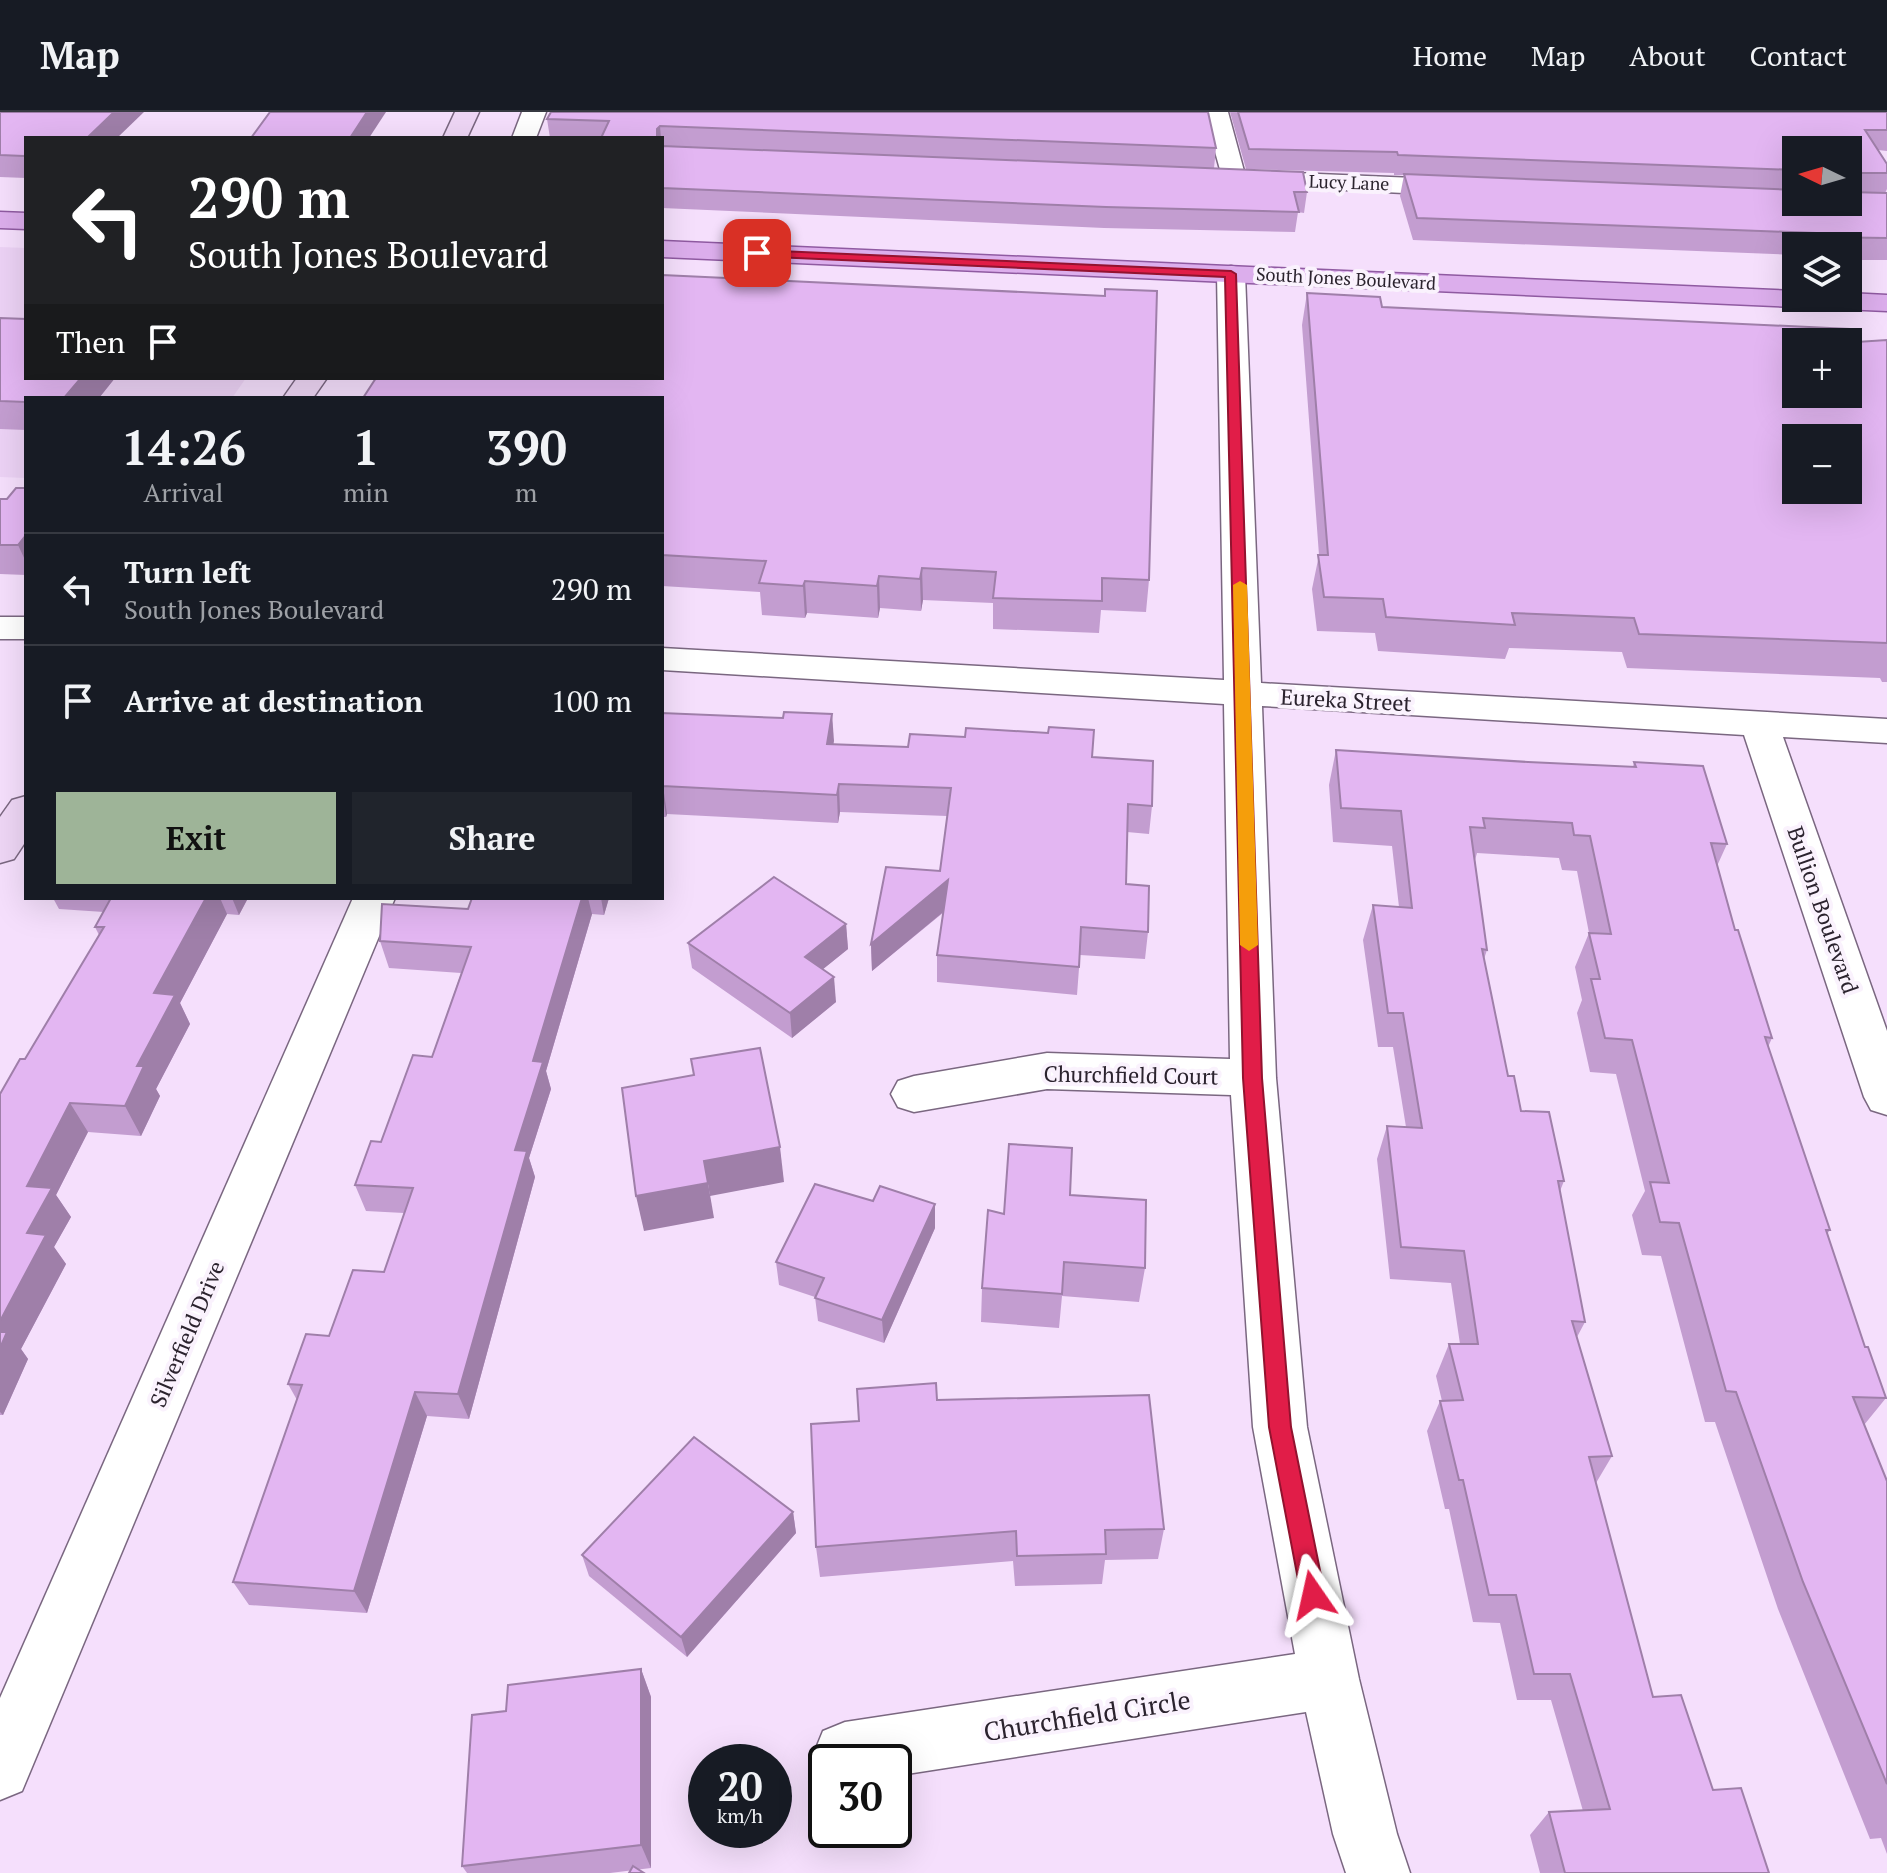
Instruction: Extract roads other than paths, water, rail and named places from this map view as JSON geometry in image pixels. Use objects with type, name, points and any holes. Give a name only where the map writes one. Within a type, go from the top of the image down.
[{"type":"main road","points":[[456,136],[467,112]]},
{"type":"main road","points":[[0,220],[24,221]]},
{"type":"main road","name":"South Jones Boulevard","points":[[664,249],[1887,303]]},
{"type":"main road","points":[[0,849],[24,812]]},
{"type":"street","points":[[525,136],[534,112]]},
{"type":"street","points":[[1216,112],[1233,179]]},
{"type":"street","name":"Lucy Lane","points":[[1201,177],[1483,189]]},
{"type":"street","points":[[1231,274],[1253,1078],[1280,1427],[1329,1679],[1365,1834],[1378,1873]]},
{"type":"street","points":[[0,628],[24,628]]},
{"type":"street","name":"Eureka Street","points":[[664,659],[1887,731]]},
{"type":"street","name":"Bullion Boulevard","points":[[1759,723],[1887,1097]]},
{"type":"street","name":"Silverfield Drive","points":[[0,1769],[373,900]]},
{"type":"street","name":"Churchfield Court","points":[[914,1094],[1047,1071],[1253,1078]]},
{"type":"street","name":"Churchfield Circle","points":[[904,1744],[1329,1679]]}]
